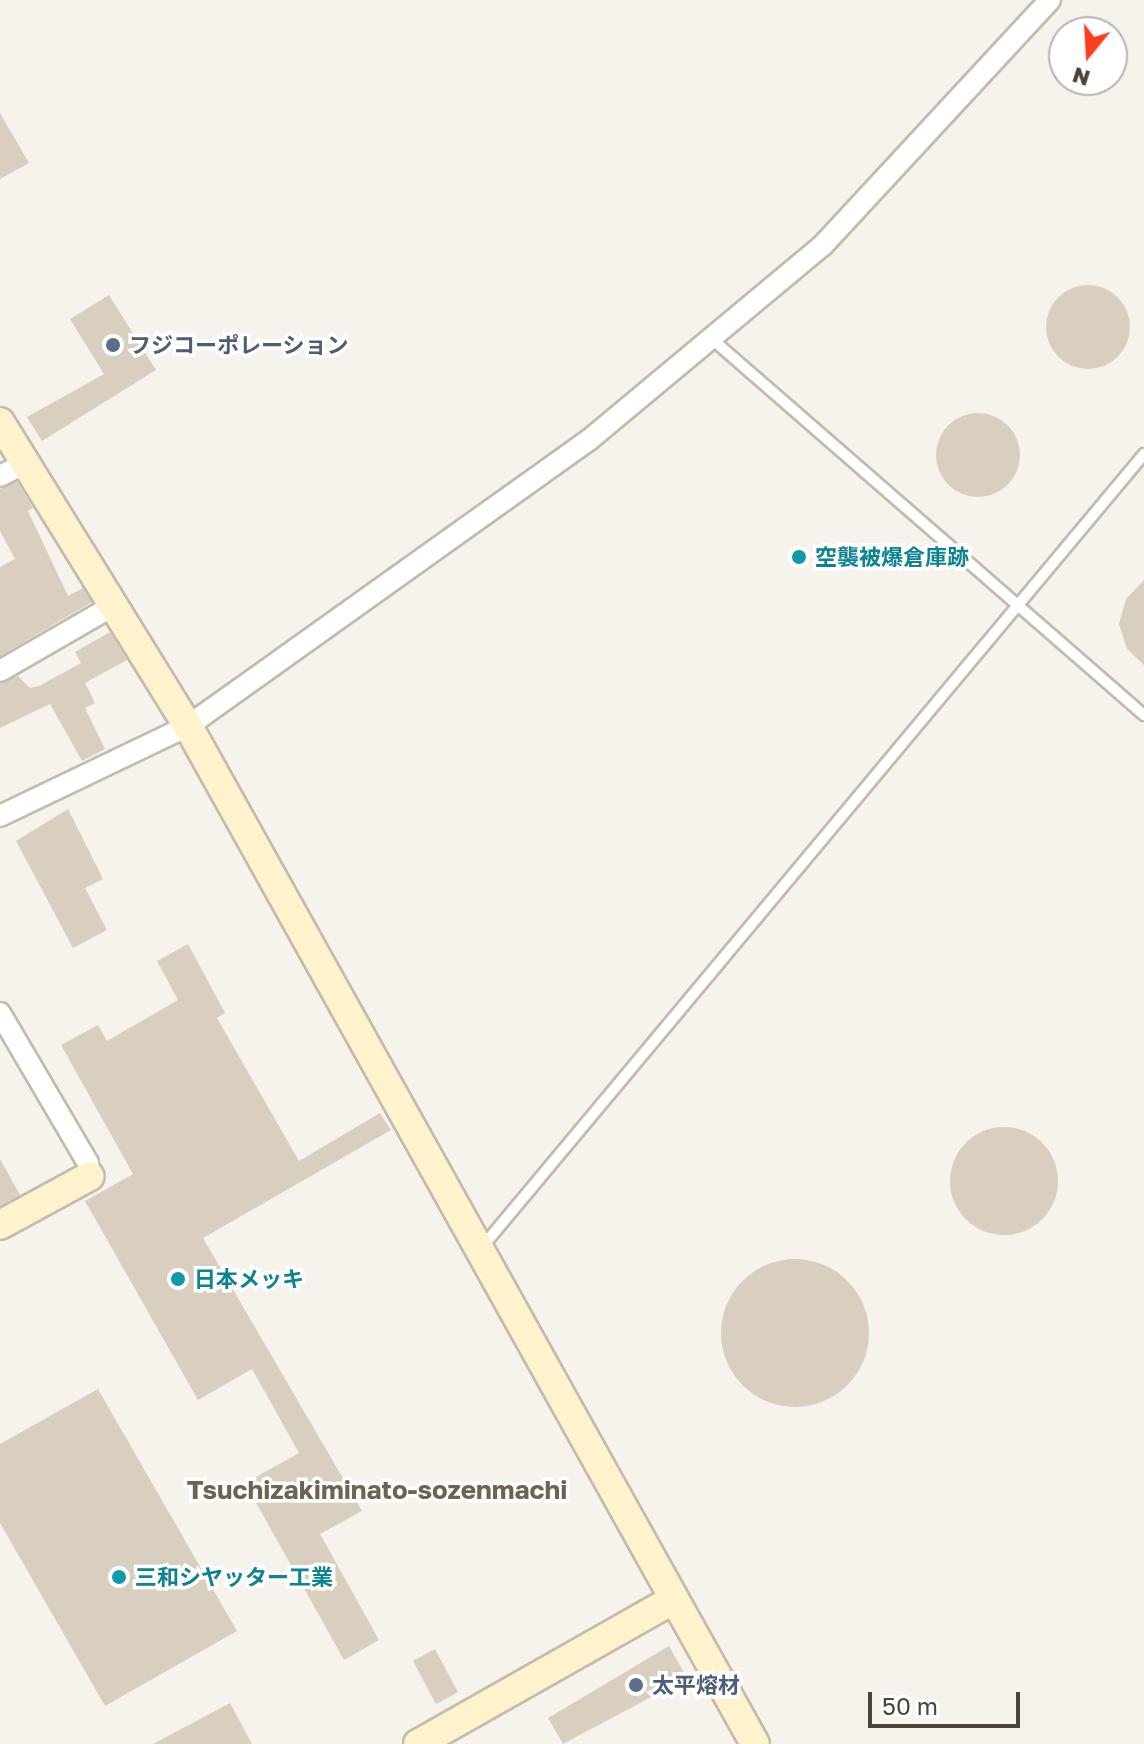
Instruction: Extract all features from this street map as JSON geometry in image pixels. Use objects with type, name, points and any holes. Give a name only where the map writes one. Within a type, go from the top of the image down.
[{"type":"street","points":[[0,816],[188,726],[589,440],[823,245],[1050,0]]},
{"type":"street","points":[[0,422],[116,604],[188,726],[755,1744]]},
{"type":"street","points":[[0,476],[26,463]]},
{"type":"street","points":[[0,671],[116,604]]},
{"type":"street","points":[[0,1013],[88,1163],[90,1176],[0,1225]]},
{"type":"street","points":[[418,1744],[674,1599]]},
{"type":"lane","points":[[712,339],[782,406],[1018,602],[1144,715]]},
{"type":"lane","points":[[481,1248],[1144,454]]},
{"type":"building","points":[[0,113],[29,163],[0,179]]},
{"type":"building","points":[[1080,285],[1096,285],[1112,292],[1123,303],[1130,327],[1127,343],[1118,357],[1096,369],[1080,369],[1064,362],[1053,351],[1046,335],[1046,319],[1053,303],[1064,292]]},
{"type":"building","name":"フジコーポレーション","points":[[109,295],[156,370],[42,441],[27,417],[104,374],[70,319]]},
{"type":"building","points":[[970,413],[986,413],[1002,420],[1013,431],[1020,455],[1017,471],[1008,485],[986,497],[970,497],[954,490],[943,479],[936,463],[936,447],[943,431],[954,420]]},
{"type":"building","points":[[17,482],[33,508],[28,511],[68,596],[83,588],[92,602],[0,656],[0,567],[15,559],[0,531],[0,489]]},
{"type":"building","points":[[1144,580],[1144,665],[1127,649],[1119,624],[1126,599]]},
{"type":"building","points":[[110,632],[127,660],[85,683],[95,703],[85,708],[105,749],[82,761],[50,704],[0,728],[0,684],[18,676],[30,688],[39,686],[81,663],[75,652]]},
{"type":"building","points":[[68,809],[103,879],[85,888],[107,930],[73,948],[16,841]]},
{"type":"building","points":[[188,944],[225,1013],[217,1018],[299,1161],[380,1113],[391,1130],[203,1238],[362,1511],[320,1534],[379,1640],[344,1660],[245,1483],[299,1453],[252,1369],[198,1400],[85,1201],[133,1174],[61,1045],[98,1025],[107,1041],[178,1000],[157,961]]},
{"type":"building","points":[[1004,1127],[1025,1131],[1042,1143],[1054,1160],[1058,1181],[1054,1202],[1042,1219],[1025,1231],[1004,1235],[983,1231],[966,1219],[954,1202],[950,1181],[954,1160],[966,1143],[983,1131]]},
{"type":"building","points":[[0,1159],[20,1195],[0,1206]]},
{"type":"building","points":[[795,1259],[823,1265],[847,1281],[863,1305],[869,1333],[863,1361],[847,1385],[823,1401],[795,1407],[767,1401],[743,1385],[727,1361],[721,1333],[727,1305],[743,1281],[767,1265]]},
{"type":"building","name":"三和シヤッター工業","points":[[98,1389],[237,1631],[105,1706],[0,1523],[0,1444]]},
{"type":"building","name":"太平熔材","points":[[669,1646],[687,1678],[563,1744],[548,1718]]},
{"type":"building","points":[[435,1649],[458,1692],[436,1704],[413,1661]]},
{"type":"building","points":[[230,1703],[252,1744],[153,1744]]},
{"type":"place","name":"フジコーポレーション","points":[[113,345]]},
{"type":"place","name":"空襲被爆倉庫跡","points":[[799,557]]},
{"type":"place","name":"日本メッキ","points":[[178,1279]]},
{"type":"place","name":"三和シヤッター工業","points":[[119,1577]]},
{"type":"place","name":"太平熔材","points":[[636,1685]]},
{"type":"district","name":"Tsuchizakiminato-sozenmachi","points":[[377,1490]]}]
